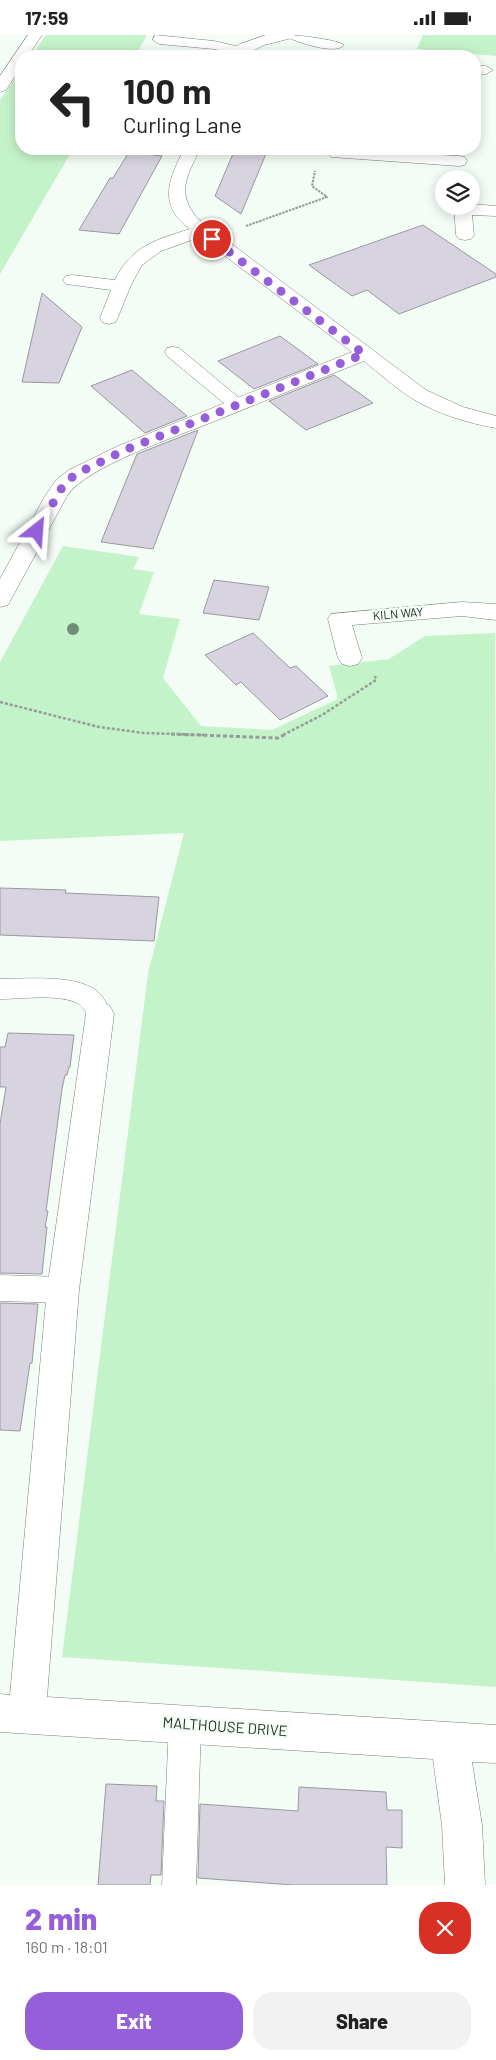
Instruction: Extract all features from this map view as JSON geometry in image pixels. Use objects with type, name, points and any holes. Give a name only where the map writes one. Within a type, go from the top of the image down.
[{"type":"street","points":[[25,50],[35,35]]},
{"type":"street","points":[[243,50],[260,40],[287,35]]},
{"type":"street","points":[[0,87],[15,65]]},
{"type":"street","points":[[189,155],[174,189],[184,215],[364,354],[419,394],[447,409],[482,420],[496,422]]},
{"type":"street","points":[[458,155],[459,170]]},
{"type":"street","points":[[480,210],[496,211]]},
{"type":"street","points":[[464,215],[466,235]]},
{"type":"street","points":[[109,318],[134,263],[141,255],[162,245],[208,235]]},
{"type":"street","points":[[72,280],[123,286]]},
{"type":"street","points":[[0,600],[56,496],[64,484],[76,474],[125,450],[364,354]]},
{"type":"street","name":"KILN WAY","points":[[350,658],[339,619],[462,609],[496,612]]},
{"type":"street","points":[[13,1714],[63,1291],[100,1014]]},
{"type":"street","name":"MALTHOUSE DRIVE","points":[[13,1714],[496,1744]]},
{"type":"street","points":[[450,1741],[462,1825],[465,1885]]},
{"type":"lane","points":[[161,35],[158,40],[214,45],[226,50]]},
{"type":"lane","points":[[294,35],[308,42],[338,45]]},
{"type":"lane","points":[[173,352],[237,405]]},
{"type":"lane","points":[[0,989],[67,991],[85,996],[94,1003],[100,1014]]},
{"type":"lane","points":[[0,1288],[63,1291]]},
{"type":"lane","points":[[179,1885],[185,1724]]},
{"type":"path","points":[[208,235],[327,197],[312,186],[318,155]]},
{"type":"path","points":[[0,702],[99,727],[144,733],[278,738],[322,715],[376,680],[374,672]]},
{"type":"green space","points":[[46,35],[147,35],[138,50],[35,50]]},
{"type":"green space","points":[[423,35],[496,35],[496,56],[481,55],[481,50],[417,49]]},
{"type":"green space","points":[[15,79],[15,155],[69,155],[0,274],[0,100]]},
{"type":"green space","points":[[63,546],[139,557],[133,569],[154,572],[139,614],[180,619],[163,678],[201,726],[272,730],[338,699],[329,666],[389,659],[425,636],[495,633],[496,1687],[62,1657],[148,973],[184,833],[0,841],[0,662]]},
{"type":"building","points":[[127,155],[162,156],[119,234],[79,230],[110,178],[113,178]]},
{"type":"building","points":[[232,155],[266,155],[241,214],[215,196]]},
{"type":"building","points":[[423,225],[496,274],[496,277],[399,314],[367,290],[352,296],[309,265]]},
{"type":"building","points":[[42,293],[82,327],[59,383],[22,382]]},
{"type":"building","points":[[280,336],[318,364],[254,389],[218,361]]},
{"type":"building","points":[[132,370],[187,416],[145,433],[91,386]]},
{"type":"building","points":[[334,375],[373,403],[306,430],[269,401]]},
{"type":"building","points":[[198,430],[153,549],[101,542],[137,454]]},
{"type":"building","points":[[214,580],[269,587],[259,620],[203,613]]},
{"type":"building","points":[[253,633],[290,668],[296,666],[328,696],[280,720],[241,682],[236,685],[205,655]]},
{"type":"building","points":[[0,888],[66,890],[65,893],[159,897],[154,941],[0,935]]},
{"type":"building","points":[[8,1033],[74,1035],[70,1067],[67,1075],[65,1075],[62,1089],[46,1211],[48,1211],[45,1227],[47,1227],[42,1274],[0,1273],[0,1124],[6,1087],[0,1087],[0,1047],[5,1047]]},
{"type":"building","points":[[0,1303],[38,1304],[32,1363],[30,1363],[20,1431],[0,1430]]},
{"type":"building","points":[[106,1784],[157,1786],[156,1801],[164,1801],[161,1875],[151,1875],[150,1885],[98,1885]]},
{"type":"building","points":[[299,1787],[386,1792],[387,1810],[402,1810],[402,1848],[386,1847],[387,1885],[293,1885],[198,1878],[200,1804],[298,1811]]},
{"type":"route","points":[[37,531],[64,484],[76,474],[125,450],[364,354],[212,239]]}]
